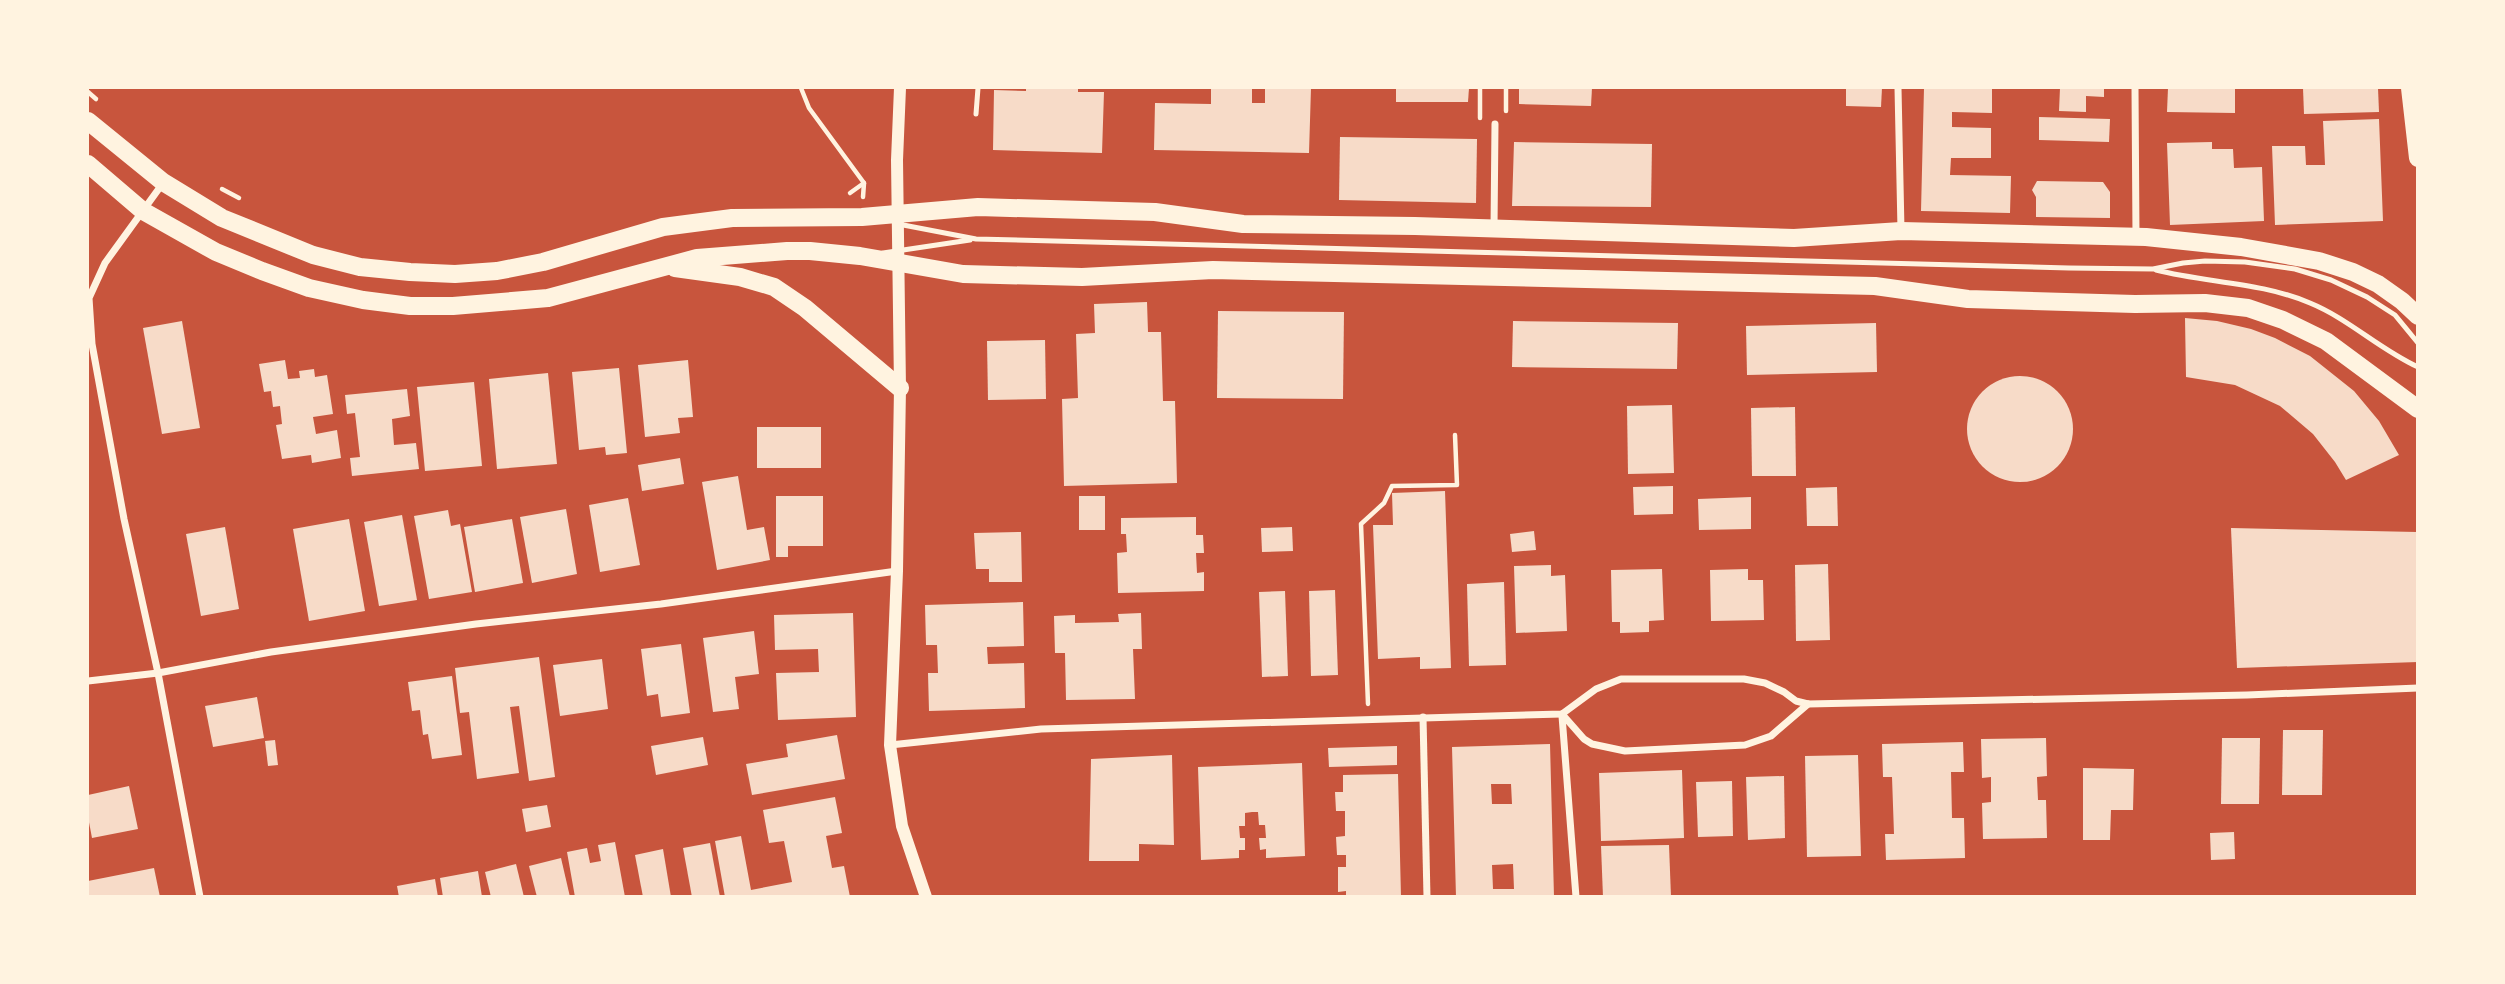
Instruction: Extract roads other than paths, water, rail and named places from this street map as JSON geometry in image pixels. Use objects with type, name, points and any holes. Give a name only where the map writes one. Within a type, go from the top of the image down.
[{"type":"main road","points":[[2410,88],[2417,158]]},
{"type":"main road","points":[[88,121],[163,182],[222,218],[313,255],[360,267],[410,272],[455,274],[497,271],[543,262],[663,228],[732,218],[898,219],[978,207],[1155,212],[1243,224],[1794,238],[1901,231],[2136,237],[2220,244],[2319,261],[2353,272],[2378,284],[2417,316]]},
{"type":"main road","points":[[88,164],[143,211],[216,251],[274,276],[331,293],[410,306],[453,306],[548,298],[697,258],[759,252],[810,251],[899,257],[963,274],[1082,277],[1213,270],[1875,286],[1968,299],[2216,303],[2272,315],[2312,333],[2417,409]]},
{"type":"main road","points":[[664,266],[740,277],[774,287],[805,308],[900,388]]},
{"type":"street","points":[[900,88],[897,160],[900,388],[897,571],[890,745],[902,826],[926,897]]},
{"type":"street","points":[[1898,88],[1901,231]]},
{"type":"street","points":[[2135,88],[2136,237]]},
{"type":"street","points":[[1494,229],[1495,124]]},
{"type":"street","points":[[163,182],[105,263],[88,298],[92,344],[124,519],[158,673],[200,897]]},
{"type":"street","points":[[88,681],[158,673],[271,652],[476,624],[661,604],[897,571]]},
{"type":"street","points":[[890,745],[1041,729],[1562,714],[1596,689],[1621,679],[1744,679],[1765,683],[1796,701],[1808,704],[2247,695],[2417,688]]},
{"type":"street","points":[[1562,714],[1584,739],[1592,744],[1625,751],[1745,745],[1770,736],[1808,704]]},
{"type":"street","points":[[1562,714],[1576,897]]},
{"type":"street","points":[[1423,717],[1427,897]]},
{"type":"lane","points":[[976,114],[978,88]]},
{"type":"lane","points":[[898,219],[976,239],[1234,248],[2153,269],[2183,263],[2229,261],[2278,266],[2347,286],[2387,310],[2404,325],[2417,343]]},
{"type":"lane","points":[[899,257],[976,239]]},
{"type":"lane","points":[[2153,269],[2183,277],[2255,286],[2296,297],[2329,311],[2417,367]]}]
